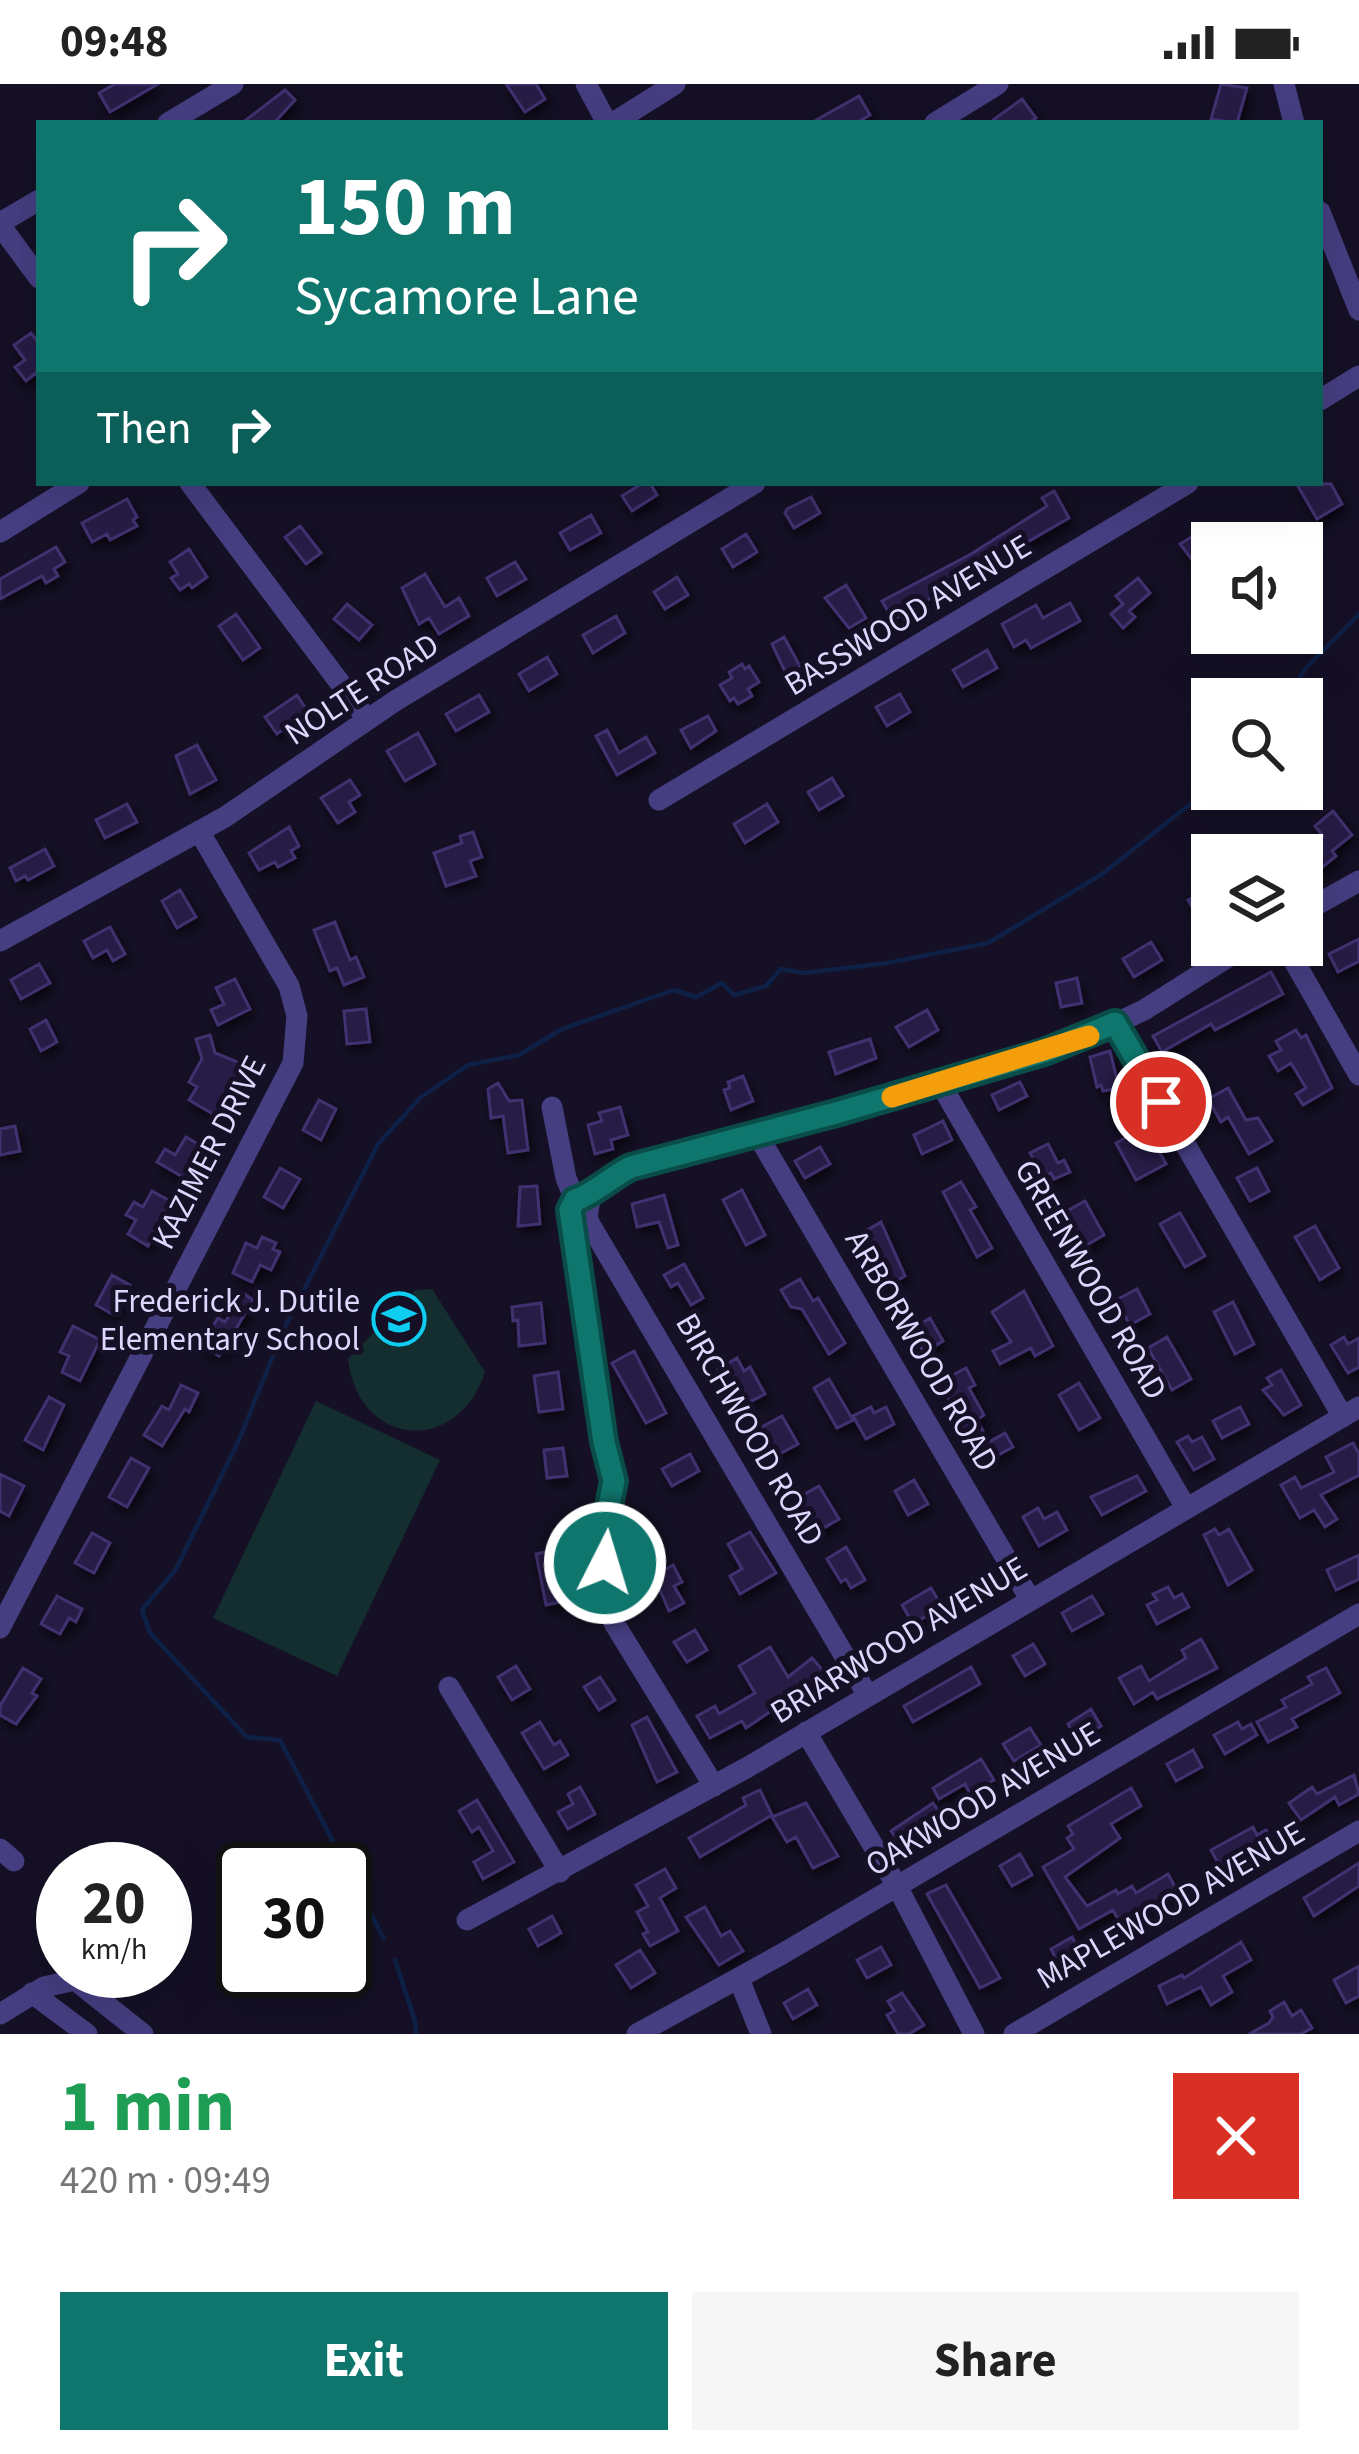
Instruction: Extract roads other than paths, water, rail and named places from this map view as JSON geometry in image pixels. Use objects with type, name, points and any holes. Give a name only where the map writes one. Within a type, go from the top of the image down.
[{"type":"street","points":[[173,120],[232,84]]},
{"type":"street","points":[[586,84],[608,120]]},
{"type":"street","points":[[615,120],[675,84]]},
{"type":"street","points":[[940,120],[998,84]]},
{"type":"street","points":[[1284,84],[1293,120]]},
{"type":"street","points":[[36,202],[0,224],[36,274]]},
{"type":"street","points":[[1323,220],[1359,310]]},
{"type":"street","points":[[1323,398],[1359,376]]},
{"type":"street","points":[[0,532],[74,486]]},
{"type":"street","points":[[192,486],[368,719]]},
{"type":"street","name":"NOLTE ROAD","points":[[0,941],[275,786],[368,719],[749,486]]},
{"type":"street","name":"BASSWOOD AVENUE","points":[[659,800],[1183,486]]},
{"type":"street","name":"KAZIMER DRIVE","points":[[0,1628],[292,1063],[297,1016],[289,986],[199,832]]},
{"type":"street","points":[[1323,901],[1359,881]]},
{"type":"street","points":[[714,1786],[614,1623],[606,1590],[603,1535],[614,1481],[604,1442],[570,1210],[602,1181],[631,1167],[1072,1044],[1144,1010],[1214,966]]},
{"type":"street","points":[[1297,966],[1359,1075]]},
{"type":"street","points":[[1115,1023],[1351,1412]]},
{"type":"street","name":"GREENWOOD ROAD","points":[[940,1083],[1186,1508]]},
{"type":"street","points":[[552,1107],[566,1178],[583,1198]]},
{"type":"street","name":"ARBORWOOD ROAD","points":[[757,1134],[1030,1599]]},
{"type":"street","name":"BIRCHWOOD ROAD","points":[[583,1198],[588,1221],[867,1694]]},
{"type":"street","name":"BRIARWOOD AVENUE","points":[[467,1920],[714,1786],[1351,1412]]},
{"type":"street","name":"OAKWOOD AVENUE","points":[[637,2034],[1359,1614]]},
{"type":"street","points":[[449,1687],[560,1872]]},
{"type":"street","points":[[806,1732],[897,1886],[974,2034]]},
{"type":"street","name":"MAPLEWOOD AVENUE","points":[[1014,2034],[1359,1831]]},
{"type":"street","points":[[739,1978],[761,2034]]},
{"type":"street","points":[[0,2014],[58,1981],[75,1980],[143,2034]]},
{"type":"street","points":[[32,1993],[87,2034]]},
{"type":"waterway","points":[[1300,678],[1359,614]]},
{"type":"waterway","points":[[384,1939],[280,1740],[247,1737],[150,1633],[142,1610],[176,1569],[239,1440],[283,1331],[378,1144],[420,1098],[468,1065],[519,1055],[562,1029],[674,990],[696,997],[722,983],[734,995],[766,986],[781,969],[804,973],[887,963],[988,943],[1102,874],[1191,804]]},
{"type":"waterway","points":[[395,1960],[416,2034]]},
{"type":"place","name":"Frederick J. Dutile Elementary School","points":[[399,1319]]}]
